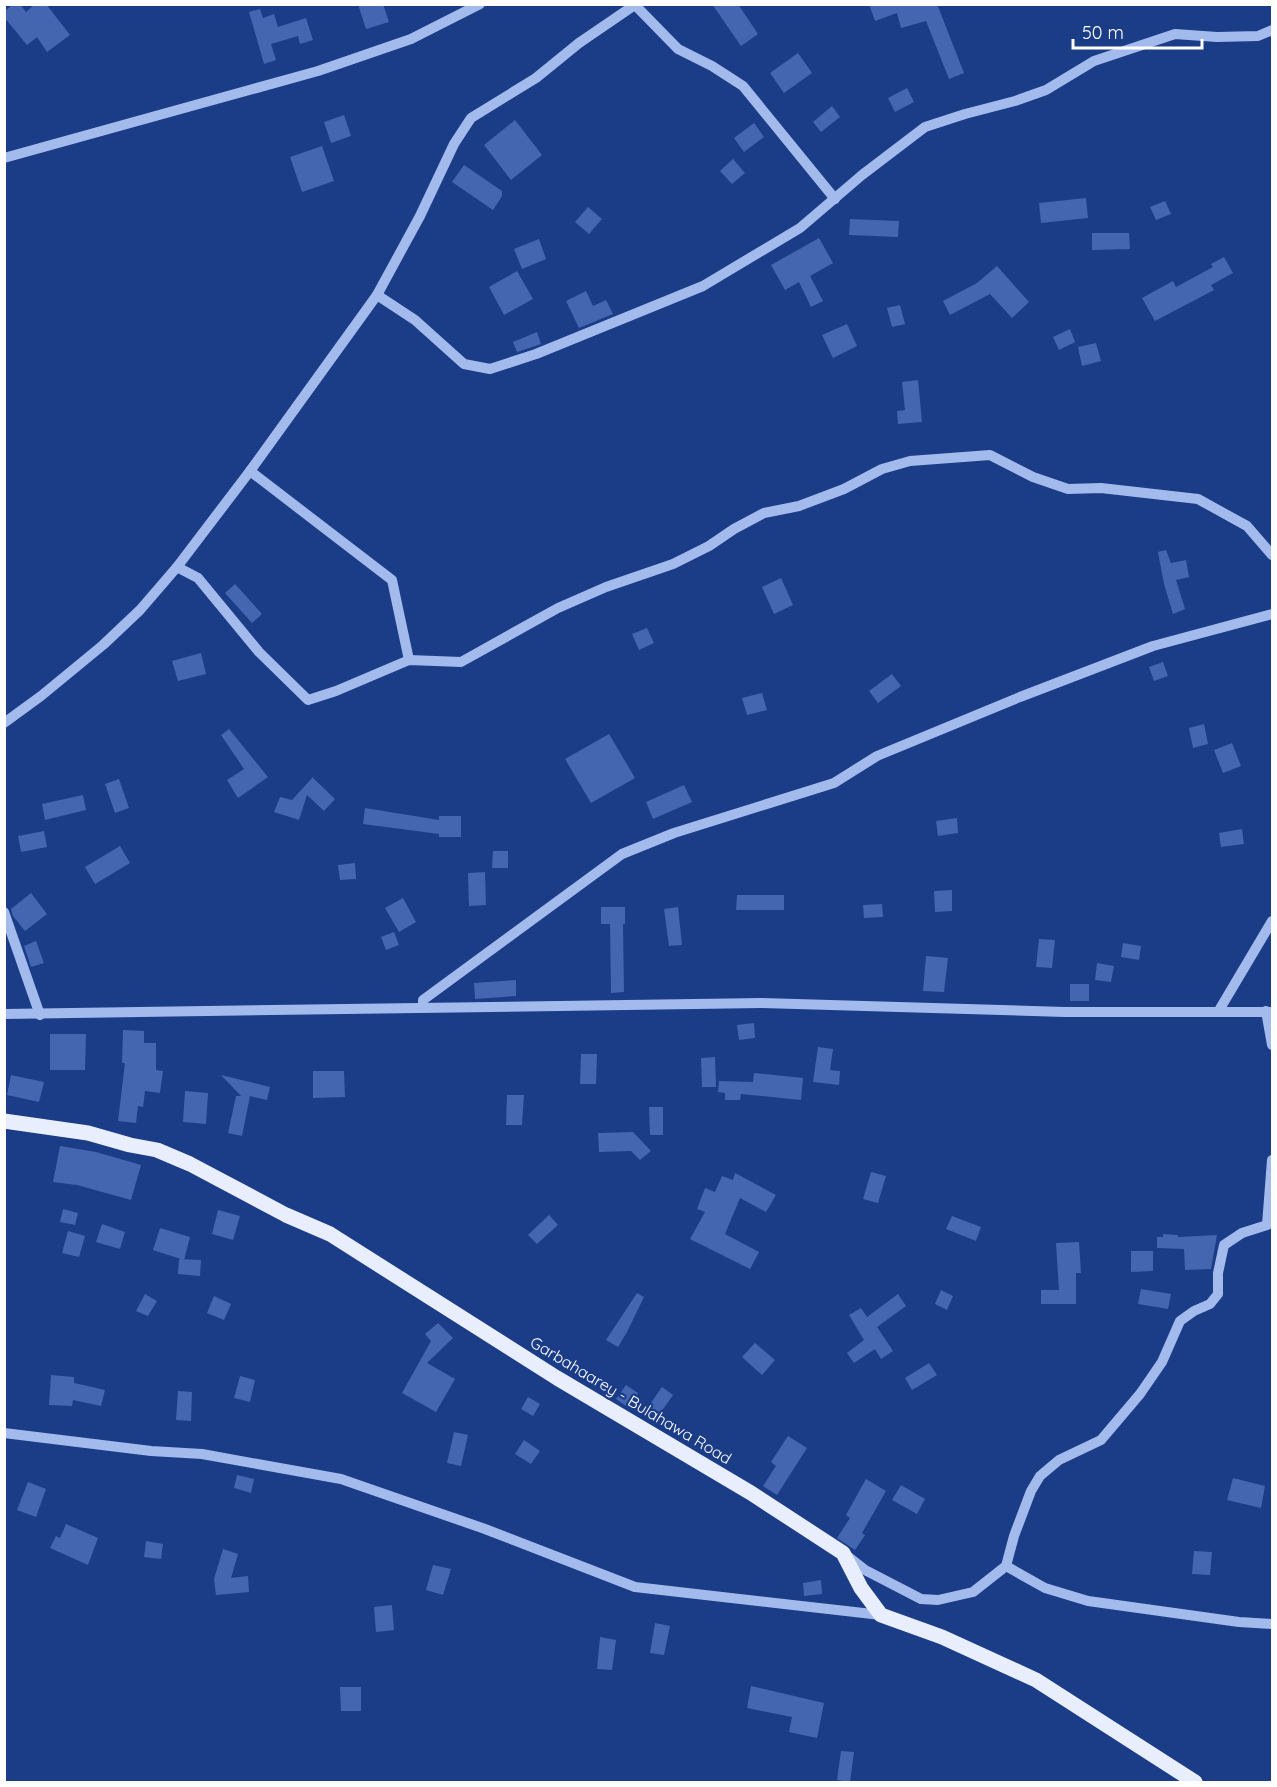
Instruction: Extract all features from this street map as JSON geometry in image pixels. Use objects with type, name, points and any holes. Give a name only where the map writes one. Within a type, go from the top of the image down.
[{"type":"main road","name":"Garbahaarey - Bulahawa Road","points":[[4,1121],[87,1133],[129,1145],[158,1150],[190,1164],[286,1215],[330,1234],[557,1378],[751,1492],[843,1553],[861,1588],[882,1615]]},
{"type":"main road","points":[[882,1615],[942,1637],[1036,1680],[1195,1782]]},
{"type":"street","points":[[4,158],[318,71],[411,39],[480,4]]},
{"type":"street","points":[[4,723],[103,645],[140,610],[177,567],[250,471],[377,295],[420,216],[454,144],[471,118],[504,95],[536,78],[579,43],[635,5],[678,49],[712,66],[743,86],[835,199]]},
{"type":"street","points":[[377,295],[415,320],[464,364],[489,369],[536,354],[703,286],[800,228],[892,150],[925,127],[1046,90],[1094,61],[1175,34],[1217,37],[1258,36],[1272,30]]},
{"type":"street","points":[[177,567],[198,579],[259,652],[308,700],[346,687],[409,660],[461,662],[558,608],[606,587],[673,564],[709,546],[764,513],[799,506],[844,489],[882,469],[910,461],[990,455],[1033,477],[1068,489],[1101,488],[1198,499],[1247,526],[1272,555]]},
{"type":"street","points":[[250,471],[392,580],[409,660]]},
{"type":"street","points":[[423,1007],[423,1000],[622,854],[674,833],[834,783],[877,756],[1020,697],[1153,646],[1272,614]]},
{"type":"street","points":[[4,912],[40,1014]]},
{"type":"street","points":[[1218,1012],[1272,921]]},
{"type":"street","points":[[4,1014],[762,1003],[1065,1012],[1269,1011],[1272,1045]]},
{"type":"street","points":[[843,1553],[866,1570],[921,1599],[938,1600],[973,1592],[1006,1566],[1014,1536],[1031,1491],[1040,1476],[1059,1460],[1101,1440],[1140,1394],[1162,1362],[1180,1321],[1210,1304],[1218,1294],[1218,1273],[1224,1245],[1242,1233],[1270,1225],[1272,1160]]},
{"type":"street","points":[[4,1433],[151,1451],[202,1454],[341,1479],[635,1587],[882,1615]]},
{"type":"street","points":[[1006,1566],[1045,1588],[1088,1601],[1239,1622],[1272,1624]]},
{"type":"building","points":[[13,4],[20,4],[26,12],[35,4],[46,4],[70,35],[47,52],[37,37],[27,45],[4,17],[4,12]]},
{"type":"building","points":[[358,4],[383,4],[389,22],[366,29]]},
{"type":"building","points":[[712,4],[738,4],[758,34],[741,46]]},
{"type":"building","points":[[869,4],[937,4],[964,73],[949,79],[926,21],[901,28],[897,13],[875,21]]},
{"type":"building","points":[[260,9],[263,18],[274,14],[278,27],[306,18],[313,40],[300,44],[298,36],[271,44],[276,60],[264,64],[249,12]]},
{"type":"building","points":[[798,53],[812,73],[784,93],[770,73]]},
{"type":"building","points":[[907,88],[914,102],[895,112],[888,98]]},
{"type":"building","points":[[832,106],[840,117],[821,132],[813,122]]},
{"type":"building","points":[[344,115],[351,136],[331,143],[324,122]]},
{"type":"building","points":[[515,120],[542,155],[511,180],[484,145]]},
{"type":"building","points":[[754,123],[764,137],[744,152],[734,138]]},
{"type":"building","points":[[322,146],[334,181],[302,192],[290,157]]},
{"type":"building","points":[[733,159],[745,173],[732,184],[720,171]]},
{"type":"building","points":[[464,165],[502,191],[502,196],[493,210],[452,182]]},
{"type":"building","points":[[1086,198],[1088,218],[1041,223],[1039,203]]},
{"type":"building","points":[[1165,201],[1171,214],[1156,220],[1150,207]]},
{"type":"building","points":[[588,207],[602,219],[589,234],[575,222]]},
{"type":"building","points":[[850,219],[899,221],[898,237],[849,235]]},
{"type":"building","points":[[1092,233],[1129,233],[1130,249],[1092,250]]},
{"type":"building","points":[[819,238],[833,263],[810,276],[823,301],[811,307],[799,282],[785,290],[771,265]]},
{"type":"building","points":[[539,239],[546,259],[522,269],[514,249]]},
{"type":"building","points":[[1224,257],[1233,273],[1211,285],[1214,290],[1155,321],[1142,298],[1173,281],[1176,287],[1213,267],[1211,264]]},
{"type":"building","points":[[997,266],[1029,302],[1012,318],[990,294],[950,315],[943,301],[977,283]]},
{"type":"building","points":[[517,271],[533,299],[504,315],[489,287]]},
{"type":"building","points":[[586,291],[593,306],[606,300],[613,314],[579,328],[566,301]]},
{"type":"building","points":[[900,305],[905,324],[892,327],[887,308]]},
{"type":"building","points":[[847,324],[857,346],[833,358],[822,335]]},
{"type":"building","points":[[1070,329],[1075,342],[1059,350],[1053,337]]},
{"type":"building","points":[[537,332],[541,344],[517,352],[513,342]]},
{"type":"building","points":[[1096,343],[1101,361],[1082,366],[1078,347]]},
{"type":"building","points":[[918,380],[922,422],[898,424],[897,411],[905,410],[902,382]]},
{"type":"building","points":[[1166,550],[1171,563],[1186,560],[1189,577],[1176,580],[1185,609],[1173,614],[1158,552]]},
{"type":"building","points":[[781,578],[793,605],[774,614],[762,587]]},
{"type":"building","points":[[235,584],[262,614],[252,623],[225,593]]},
{"type":"building","points":[[647,628],[654,643],[639,650],[632,634]]},
{"type":"building","points":[[201,653],[206,674],[178,681],[172,661]]},
{"type":"building","points":[[1163,662],[1168,676],[1154,681],[1149,667]]},
{"type":"building","points":[[892,674],[901,686],[878,703],[869,691]]},
{"type":"building","points":[[762,693],[767,710],[747,715],[742,698]]},
{"type":"building","points":[[1204,724],[1208,744],[1193,748],[1189,728]]},
{"type":"building","points":[[229,729],[268,777],[238,798],[227,780],[244,769],[221,735]]},
{"type":"building","points":[[609,734],[635,778],[591,803],[565,759]]},
{"type":"building","points":[[1232,743],[1241,766],[1223,773],[1214,750]]},
{"type":"building","points":[[314,776],[313,778],[335,799],[324,811],[307,795],[299,820],[274,812],[280,797],[292,800]]},
{"type":"building","points":[[119,779],[129,808],[115,813],[105,784]]},
{"type":"building","points":[[684,785],[692,802],[653,819],[646,802]]},
{"type":"building","points":[[83,795],[86,810],[45,820],[42,804]]},
{"type":"building","points":[[365,808],[439,820],[439,816],[461,816],[461,837],[439,837],[439,834],[363,824]]},
{"type":"building","points":[[957,818],[958,833],[938,836],[936,821]]},
{"type":"building","points":[[1242,829],[1244,844],[1221,847],[1219,833]]},
{"type":"building","points":[[44,831],[47,847],[21,852],[18,836]]},
{"type":"building","points":[[120,846],[130,863],[95,884],[85,867]]},
{"type":"building","points":[[493,851],[508,851],[508,868],[492,868]]},
{"type":"building","points":[[355,863],[356,879],[340,880],[338,865]]},
{"type":"building","points":[[485,872],[486,905],[469,906],[468,873]]},
{"type":"building","points":[[952,890],[952,911],[935,912],[934,891]]},
{"type":"building","points":[[31,893],[47,914],[25,931],[13,916],[11,909]]},
{"type":"building","points":[[737,895],[784,895],[784,910],[736,910]]},
{"type":"building","points":[[403,898],[416,922],[399,932],[385,908]]},
{"type":"building","points":[[882,904],[883,917],[864,918],[863,905]]},
{"type":"building","points":[[601,907],[625,907],[624,992],[611,993],[610,924],[601,924]]},
{"type":"building","points":[[678,907],[682,945],[669,946],[664,909]]},
{"type":"building","points":[[394,932],[399,945],[386,950],[381,937]]},
{"type":"building","points":[[1039,939],[1055,940],[1052,968],[1036,967]]},
{"type":"building","points":[[36,941],[44,963],[31,967],[24,946]]},
{"type":"building","points":[[1123,943],[1141,946],[1139,960],[1121,957]]},
{"type":"building","points":[[926,956],[948,958],[944,992],[923,991]]},
{"type":"building","points":[[1097,963],[1114,966],[1111,982],[1095,980]]},
{"type":"building","points":[[516,980],[516,996],[475,999],[474,983]]},
{"type":"building","points":[[1070,984],[1089,984],[1089,1001],[1070,1001]]},
{"type":"building","points":[[754,1023],[755,1038],[739,1040],[737,1025]]},
{"type":"building","points":[[123,1030],[144,1031],[144,1043],[156,1043],[156,1070],[163,1071],[160,1093],[145,1091],[143,1107],[138,1106],[136,1123],[118,1121],[125,1063],[122,1063]]},
{"type":"building","points":[[50,1034],[86,1034],[85,1070],[50,1070]]},
{"type":"building","points":[[818,1047],[833,1049],[830,1070],[840,1071],[839,1085],[813,1082]]},
{"type":"building","points":[[581,1054],[597,1054],[596,1084],[580,1084]]},
{"type":"building","points":[[715,1057],[716,1087],[702,1087],[701,1058]]},
{"type":"building","points":[[313,1071],[344,1071],[345,1097],[313,1098]]},
{"type":"building","points":[[754,1073],[803,1078],[801,1100],[741,1094],[740,1100],[725,1100],[725,1093],[718,1092],[719,1081],[753,1082]]},
{"type":"building","points":[[11,1075],[44,1082],[39,1102],[7,1095]]},
{"type":"building","points":[[221,1075],[270,1087],[267,1100],[250,1096],[242,1136],[228,1133],[236,1096],[241,1096]]},
{"type":"building","points":[[185,1091],[208,1093],[206,1124],[183,1122]]},
{"type":"building","points":[[507,1095],[524,1095],[522,1125],[506,1125]]},
{"type":"building","points":[[649,1107],[663,1107],[663,1135],[650,1135]]},
{"type":"building","points":[[633,1132],[651,1151],[640,1160],[631,1151],[599,1152],[598,1133]]},
{"type":"building","points":[[60,1146],[96,1152],[141,1165],[131,1200],[77,1185],[53,1182]]},
{"type":"building","points":[[871,1172],[886,1176],[878,1203],[863,1199]]},
{"type":"building","points":[[735,1173],[776,1195],[766,1212],[740,1198],[725,1234],[759,1252],[750,1269],[690,1239],[705,1212],[697,1209],[705,1188],[715,1192],[722,1176],[733,1180]]},
{"type":"building","points":[[63,1209],[78,1213],[75,1225],[60,1222]]},
{"type":"building","points":[[218,1210],[240,1216],[233,1240],[212,1234]]},
{"type":"building","points":[[549,1215],[558,1225],[537,1244],[528,1235]]},
{"type":"building","points":[[952,1216],[981,1227],[976,1241],[946,1229]]},
{"type":"building","points":[[102,1224],[125,1232],[120,1249],[96,1242]]},
{"type":"building","points":[[160,1228],[190,1237],[184,1260],[153,1250]]},
{"type":"building","points":[[68,1231],[85,1236],[79,1257],[62,1253]]},
{"type":"building","points":[[1163,1234],[1178,1235],[1178,1237],[1217,1235],[1211,1269],[1185,1270],[1184,1249],[1157,1248],[1157,1237],[1163,1237]]},
{"type":"building","points":[[1079,1242],[1081,1273],[1076,1273],[1076,1304],[1041,1304],[1041,1290],[1059,1290],[1056,1243]]},
{"type":"building","points":[[1131,1251],[1153,1251],[1153,1271],[1131,1272]]},
{"type":"building","points":[[179,1259],[201,1260],[200,1276],[178,1274]]},
{"type":"building","points":[[1141,1289],[1171,1294],[1168,1309],[1138,1304]]},
{"type":"building","points":[[941,1290],[953,1296],[947,1310],[935,1304]]},
{"type":"building","points":[[637,1293],[644,1297],[618,1347],[606,1340]]},
{"type":"building","points":[[145,1294],[157,1301],[148,1316],[136,1311]]},
{"type":"building","points":[[898,1294],[906,1306],[877,1327],[893,1351],[881,1359],[875,1349],[854,1363],[847,1353],[864,1340],[849,1315],[861,1308],[867,1317]]},
{"type":"building","points":[[214,1296],[231,1304],[224,1320],[207,1313]]},
{"type":"building","points":[[438,1323],[453,1338],[427,1363],[455,1379],[436,1412],[402,1393],[431,1341],[425,1334]]},
{"type":"building","points":[[755,1343],[775,1360],[762,1375],[742,1357]]},
{"type":"building","points":[[929,1363],[937,1375],[912,1390],[905,1378]]},
{"type":"building","points":[[51,1375],[74,1377],[74,1383],[105,1390],[101,1406],[73,1400],[72,1406],[49,1405]]},
{"type":"building","points":[[240,1376],[255,1380],[250,1402],[234,1398]]},
{"type":"building","points":[[626,1385],[638,1393],[629,1408],[616,1399]]},
{"type":"building","points":[[662,1387],[673,1395],[657,1418],[646,1410]]},
{"type":"building","points":[[178,1391],[192,1392],[191,1421],[176,1420]]},
{"type":"building","points":[[528,1397],[540,1404],[533,1416],[521,1409]]},
{"type":"building","points":[[454,1432],[468,1435],[461,1466],[447,1463]]},
{"type":"building","points":[[788,1436],[807,1448],[777,1495],[763,1486],[776,1466],[771,1462]]},
{"type":"building","points":[[524,1440],[540,1451],[531,1464],[515,1454]]},
{"type":"building","points":[[237,1475],[254,1479],[251,1493],[234,1488]]},
{"type":"building","points":[[1233,1478],[1265,1486],[1261,1508],[1227,1500]]},
{"type":"building","points":[[866,1479],[886,1491],[862,1533],[865,1535],[855,1550],[837,1538],[850,1518],[846,1515]]},
{"type":"building","points":[[28,1482],[46,1489],[36,1517],[17,1510]]},
{"type":"building","points":[[901,1485],[925,1499],[917,1514],[892,1500]]},
{"type":"building","points":[[66,1524],[98,1538],[88,1565],[50,1548],[56,1536],[60,1538]]},
{"type":"building","points":[[146,1541],[163,1544],[161,1559],[144,1557]]},
{"type":"building","points":[[223,1549],[238,1554],[231,1578],[248,1576],[249,1592],[216,1595],[214,1579]]},
{"type":"building","points":[[1194,1551],[1212,1552],[1210,1575],[1192,1574]]},
{"type":"building","points":[[433,1565],[451,1569],[443,1595],[426,1590]]},
{"type":"building","points":[[821,1580],[822,1594],[804,1596],[803,1583]]},
{"type":"building","points":[[392,1605],[394,1630],[376,1632],[374,1607]]},
{"type":"building","points":[[655,1623],[670,1626],[664,1655],[650,1653]]},
{"type":"building","points":[[600,1637],[616,1640],[612,1670],[597,1669]]},
{"type":"building","points":[[751,1686],[824,1703],[817,1738],[789,1732],[792,1717],[747,1708]]},
{"type":"building","points":[[340,1687],[361,1687],[361,1711],[341,1711]]},
{"type":"building","points":[[841,1751],[854,1752],[850,1782],[837,1780]]}]
